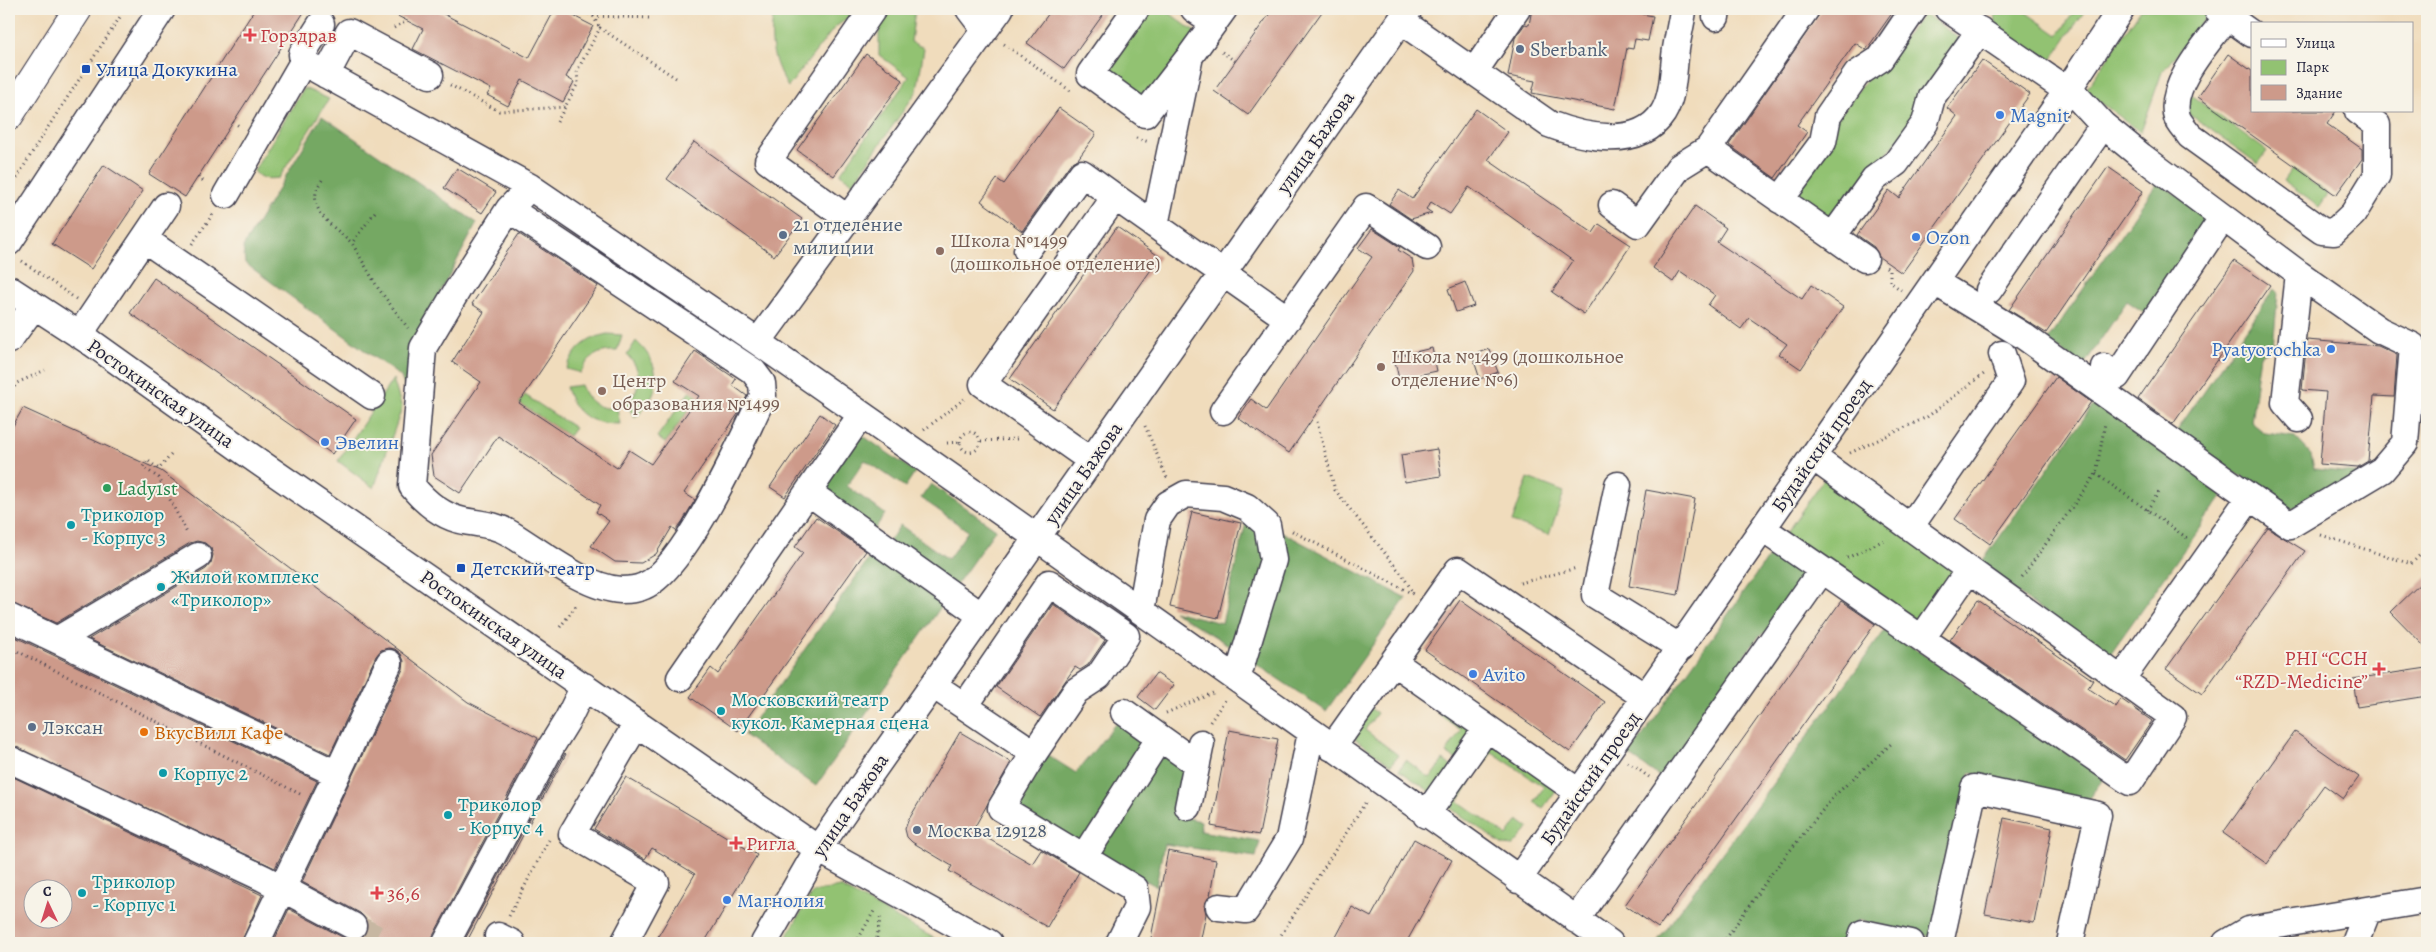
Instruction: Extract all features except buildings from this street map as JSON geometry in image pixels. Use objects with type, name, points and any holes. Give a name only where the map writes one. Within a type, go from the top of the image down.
[{"type":"main road","points":[[9,116],[78,9]]},
{"type":"street","points":[[12,249],[162,9]]},
{"type":"street","points":[[847,218],[768,161],[873,9]]},
{"type":"street","points":[[969,9],[985,30]]},
{"type":"street","points":[[758,342],[1000,9]]},
{"type":"street","points":[[1136,9],[1090,74],[1145,114],[1190,56],[1210,13]]},
{"type":"street","points":[[1474,72],[1516,9]]},
{"type":"street","points":[[1612,205],[1638,224],[1679,168],[1708,150],[1806,9]]},
{"type":"street","points":[[1780,200],[1822,142],[1828,116],[1857,74],[1880,59],[1914,9]]},
{"type":"street","points":[[1935,282],[2022,335],[2109,399],[2290,525],[2382,470],[2405,443],[2419,382],[2413,346],[2379,330],[2299,274],[2102,125],[2067,90],[1948,9]]},
{"type":"street","name":"Будайский проезд","points":[[1518,880],[1580,794],[1762,529],[1819,461],[1920,303],[2121,9]]},
{"type":"street","points":[[1405,15],[1474,72],[1549,124],[1574,133],[1626,137],[1650,127],[1663,113],[1670,94],[1684,11]]},
{"type":"street","points":[[2251,33],[2222,12],[2182,79],[2175,100],[2177,118],[2190,136],[2322,231],[2334,232],[2353,214],[2377,175],[2377,125],[2359,112]]},
{"type":"street","name":"улица Бажова","points":[[764,943],[818,849],[1405,15]]},
{"type":"street","points":[[226,195],[303,62],[302,54],[321,24]]},
{"type":"street","points":[[1832,236],[1874,179],[1896,163],[1925,122],[1932,97],[1980,30]]},
{"type":"street","points":[[326,75],[349,32],[430,75]]},
{"type":"street","points":[[1155,225],[1190,56]]},
{"type":"street","points":[[303,62],[530,187],[758,342],[1141,611],[1227,689],[1311,733],[1610,943]]},
{"type":"street","points":[[1989,290],[2102,125]]},
{"type":"street","points":[[1708,150],[1865,259]]},
{"type":"street","points":[[1026,250],[1082,173],[1288,319]]},
{"type":"street","points":[[509,209],[753,371],[762,383],[763,396],[698,527],[675,559],[644,586],[622,590],[592,583],[502,528],[462,520],[438,510],[422,499],[412,486],[423,348],[509,209],[530,187]]},
{"type":"street","points":[[1092,461],[983,384],[1115,197]]},
{"type":"street","points":[[79,335],[166,206]]},
{"type":"street","points":[[1223,411],[1366,207],[1427,248]]},
{"type":"street","points":[[2104,367],[2117,376],[2223,217]]},
{"type":"street","points":[[144,239],[372,396]]},
{"type":"street","points":[[2299,274],[2285,404],[2299,419]]},
{"type":"street","name":"Ростокинская улица","points":[[9,288],[818,849],[988,943]]},
{"type":"street","points":[[9,340],[34,306]]},
{"type":"street","points":[[1910,528],[2011,381],[2003,356]]},
{"type":"street","points":[[680,678],[861,415]]},
{"type":"street","points":[[1762,529],[2130,782],[2174,717],[1819,461]]},
{"type":"street","points":[[1618,485],[1595,595],[1681,648]]},
{"type":"street","points":[[808,492],[982,616]]},
{"type":"street","points":[[1141,611],[1157,520],[1168,504],[1186,494],[1223,497],[1247,507],[1267,525],[1273,560],[1227,689]]},
{"type":"street","points":[[2121,680],[2250,497]]},
{"type":"street","points":[[57,640],[198,556]]},
{"type":"street","points":[[1332,748],[1392,662],[1424,599],[1458,570],[1646,698]]},
{"type":"street","points":[[1576,920],[1822,570]]},
{"type":"street","points":[[1922,638],[1969,570]]},
{"type":"street","points":[[965,706],[1049,583],[1126,636],[1099,676],[1076,691],[1034,753],[1001,808],[1135,889],[1137,907],[1119,943]]},
{"type":"street","points":[[9,617],[337,774]]},
{"type":"street","points":[[1392,662],[1580,794]]},
{"type":"street","points":[[256,943],[389,663]]},
{"type":"street","points":[[934,685],[1034,753]]},
{"type":"street","points":[[446,943],[568,719],[584,686]]},
{"type":"street","points":[[624,943],[656,883],[572,834],[637,723]]},
{"type":"street","points":[[1083,858],[1141,725],[1199,754],[1188,807]]},
{"type":"street","points":[[1426,814],[1487,728]]},
{"type":"street","points":[[1219,907],[1246,910],[1289,839],[1311,733]]},
{"type":"street","points":[[9,759],[282,888],[353,926]]},
{"type":"street","points":[[1940,943],[1974,788],[2098,815],[2070,943]]},
{"type":"street","points":[[2226,943],[2248,930],[2427,900]]},
{"type":"street","points":[[2355,943],[2368,910]]},
{"type":"street","points":[[1860,943],[1863,933],[1911,943]]},
{"type":"path","points":[[580,9],[593,16],[651,18]]},
{"type":"path","points":[[1716,13],[1776,9]]},
{"type":"path","points":[[9,191],[122,14]]},
{"type":"path","points":[[593,16],[600,28],[676,78]]},
{"type":"path","points":[[557,122],[578,83],[577,71],[600,28]]},
{"type":"path","points":[[430,75],[499,111],[565,107]]},
{"type":"path","points":[[322,180],[317,187],[315,197],[316,207],[320,215],[352,243],[378,288],[423,348]]},
{"type":"path","points":[[179,263],[226,195]]},
{"type":"path","points":[[352,243],[375,212]]},
{"type":"path","points":[[12,249],[77,299]]},
{"type":"path","points":[[1865,259],[1875,260],[1890,270],[1890,282],[1920,303]]},
{"type":"path","points":[[1819,461],[1927,417],[2003,356]]},
{"type":"path","points":[[9,395],[17,383],[45,370]]},
{"type":"path","points":[[904,446],[983,384]]},
{"type":"path","points":[[2007,598],[2096,474],[2109,399]]},
{"type":"path","points":[[1316,422],[1335,490],[1403,576],[1424,599]]},
{"type":"path","points":[[1144,424],[1176,500]]},
{"type":"path","points":[[970,432],[975,433],[981,441],[980,446],[971,452],[962,447],[960,442],[965,433],[970,432]]},
{"type":"path","points":[[171,455],[159,469],[148,460],[143,467],[160,478],[198,556]]},
{"type":"path","points":[[2096,474],[2210,555]]},
{"type":"path","points":[[2147,510],[2159,492]]},
{"type":"path","points":[[2290,525],[2412,564],[2427,548]]},
{"type":"path","points":[[1822,570],[1910,528]]},
{"type":"path","points":[[1291,530],[1424,599]]},
{"type":"path","points":[[1488,591],[1602,561]]},
{"type":"path","points":[[560,627],[570,613]]},
{"type":"path","points":[[9,647],[304,796]]},
{"type":"path","points":[[1141,725],[1227,689]]},
{"type":"path","points":[[1199,754],[1208,724],[1227,689]]},
{"type":"path","points":[[1723,943],[1772,873],[1834,796],[1892,743]]},
{"type":"path","points":[[1622,758],[1668,790]]},
{"type":"path","points":[[1276,943],[1368,799]]},
{"type":"path","points":[[856,943],[874,911]]},
{"type":"path","points":[[876,943],[881,914]]},
{"type":"green space","points":[[774,9],[862,9],[835,27],[788,87],[778,67],[773,49]]},
{"type":"green space","points":[[884,9],[915,9],[911,42],[924,48],[917,91],[853,183],[840,174],[909,77],[879,55],[879,16]]},
{"type":"green space","points":[[1148,9],[1164,9],[1196,33],[1143,103],[1100,71]]},
{"type":"green space","points":[[1995,9],[2021,9],[2058,35],[2076,9],[2086,9],[2049,63],[1996,27]]},
{"type":"green space","points":[[2141,9],[2199,9],[2208,15],[2162,72],[2141,132],[2085,91]]},
{"type":"green space","points":[[1925,14],[1961,40],[1917,117],[1831,220],[1797,195],[1836,120],[1867,79]]},
{"type":"green space","points":[[304,88],[329,99],[279,178],[268,179],[262,177],[254,171]]},
{"type":"green space","points":[[2188,93],[2267,151],[2258,164],[2185,111]]},
{"type":"green space","points":[[322,116],[477,223],[417,336],[411,405],[401,377],[245,263],[243,247]]},
{"type":"green space","points":[[2292,168],[2328,194],[2319,207],[2283,181]]},
{"type":"green space","points":[[2158,182],[2214,220],[2148,315],[2127,301],[2083,366],[2047,341]]},
{"type":"green space","points":[[2274,289],[2278,293],[2273,347],[2260,355],[2251,422],[2265,433],[2295,437],[2311,454],[2314,469],[2363,474],[2290,510],[2176,432]]},
{"type":"green space","points":[[607,334],[622,335],[617,351],[595,355],[587,362],[581,373],[566,369],[577,350],[587,342]]},
{"type":"green space","points":[[636,341],[651,360],[656,380],[655,390],[651,399],[635,418],[626,404],[638,386],[636,367],[627,355]]},
{"type":"green space","points":[[393,379],[402,408],[374,488],[338,461]]},
{"type":"green space","points":[[581,385],[594,404],[605,408],[617,408],[620,424],[593,420],[579,411],[569,397],[566,387]]},
{"type":"green space","points":[[690,391],[698,397],[665,443],[657,437]]},
{"type":"green space","points":[[525,395],[575,428],[569,436],[519,403]]},
{"type":"green space","points":[[2096,401],[2225,492],[2108,657],[1979,566]]},
{"type":"green space","points":[[859,433],[915,472],[905,487],[865,460],[847,486],[885,514],[874,530],[818,490]]},
{"type":"green space","points":[[1826,476],[1962,571],[1920,631],[1784,536]]},
{"type":"green space","points":[[1528,478],[1564,492],[1549,535],[1512,522]]},
{"type":"green space","points":[[931,484],[996,529],[954,588],[889,542],[900,525],[948,559],[968,531],[921,498]]},
{"type":"green space","points":[[1248,514],[1406,598],[1326,711],[1219,639],[1173,611],[1222,623]]},
{"type":"green space","points":[[875,550],[945,601],[816,786],[744,735]]},
{"type":"green space","points":[[1771,553],[1807,578],[1770,631],[1760,635],[1742,659],[1742,670],[1681,759],[1673,759],[1660,777],[1629,755]]},
{"type":"green space","points":[[1886,629],[2104,778],[2086,802],[1970,773],[1932,937],[1858,920],[1852,943],[1656,943]]},
{"type":"green space","points":[[1444,704],[1480,728],[1458,761],[1446,753],[1461,730],[1437,713]]},
{"type":"green space","points":[[1367,706],[1377,713],[1365,730],[1398,755],[1391,765],[1347,733]]},
{"type":"green space","points":[[1120,718],[1150,741],[1080,849],[1014,809],[1046,754],[1076,773]]},
{"type":"green space","points":[[1488,736],[1560,785],[1543,808],[1534,802],[1544,787],[1492,752],[1479,771],[1468,764]]},
{"type":"green space","points":[[1160,748],[1185,763],[1174,815],[1201,821],[1200,831],[1260,841],[1256,857],[1164,844],[1156,886],[1095,853]]},
{"type":"green space","points":[[1406,760],[1430,778],[1443,760],[1454,768],[1435,795],[1399,770]]},
{"type":"green space","points":[[1461,775],[1471,782],[1458,801],[1507,836],[1518,820],[1529,828],[1513,846],[1503,845],[1442,802]]},
{"type":"green space","points":[[840,887],[943,943],[783,943],[813,892]]},
{"type":"tunnel","points":[[353,926],[386,943]]},
{"type":"place","name":"Горздрав","points":[[250,35]]},
{"type":"place","name":"Sberbank","points":[[1520,49]]},
{"type":"place","name":"Улица Докукина","points":[[86,69]]},
{"type":"place","name":"Magnit","points":[[2000,115]]},
{"type":"place","name":"21 отделение милиции","points":[[783,235]]},
{"type":"place","name":"Ozon","points":[[1916,237]]},
{"type":"place","name":"Школа №1499 (дошкольное отделение)","points":[[940,251]]},
{"type":"place","name":"Pyatyorochka","points":[[2331,349]]},
{"type":"place","name":"Школа №1499 (дошкольное отделение №6)","points":[[1381,367]]},
{"type":"place","name":"Центр образования №1499","points":[[602,391]]},
{"type":"place","name":"Эвелин","points":[[325,442]]},
{"type":"place","name":"Lady1st","points":[[107,488]]},
{"type":"place","name":"Триколор - Корпус 3","points":[[71,525]]},
{"type":"place","name":"Детский театр","points":[[461,568]]},
{"type":"place","name":"Жилой комплекс «Триколор»","points":[[161,587]]},
{"type":"place","name":"PHI “CCH “RZD-Medicine”","points":[[2379,669]]},
{"type":"place","name":"Avito","points":[[1473,674]]},
{"type":"place","name":"Московский театр кукол. Камерная сцена","points":[[721,711]]},
{"type":"place","name":"Лэксан","points":[[32,727]]},
{"type":"place","name":"ВкусВилл Кафе","points":[[144,732]]},
{"type":"place","name":"Корпус 2","points":[[163,773]]},
{"type":"place","name":"Триколор - Корпус 4","points":[[448,815]]},
{"type":"place","name":"Москва 129128","points":[[917,830]]},
{"type":"place","name":"Ригла","points":[[736,843]]},
{"type":"place","name":"Триколор - Корпус 1","points":[[82,893]]},
{"type":"place","name":"36,6","points":[[377,893]]},
{"type":"place","name":"Магнолия","points":[[727,900]]}]
